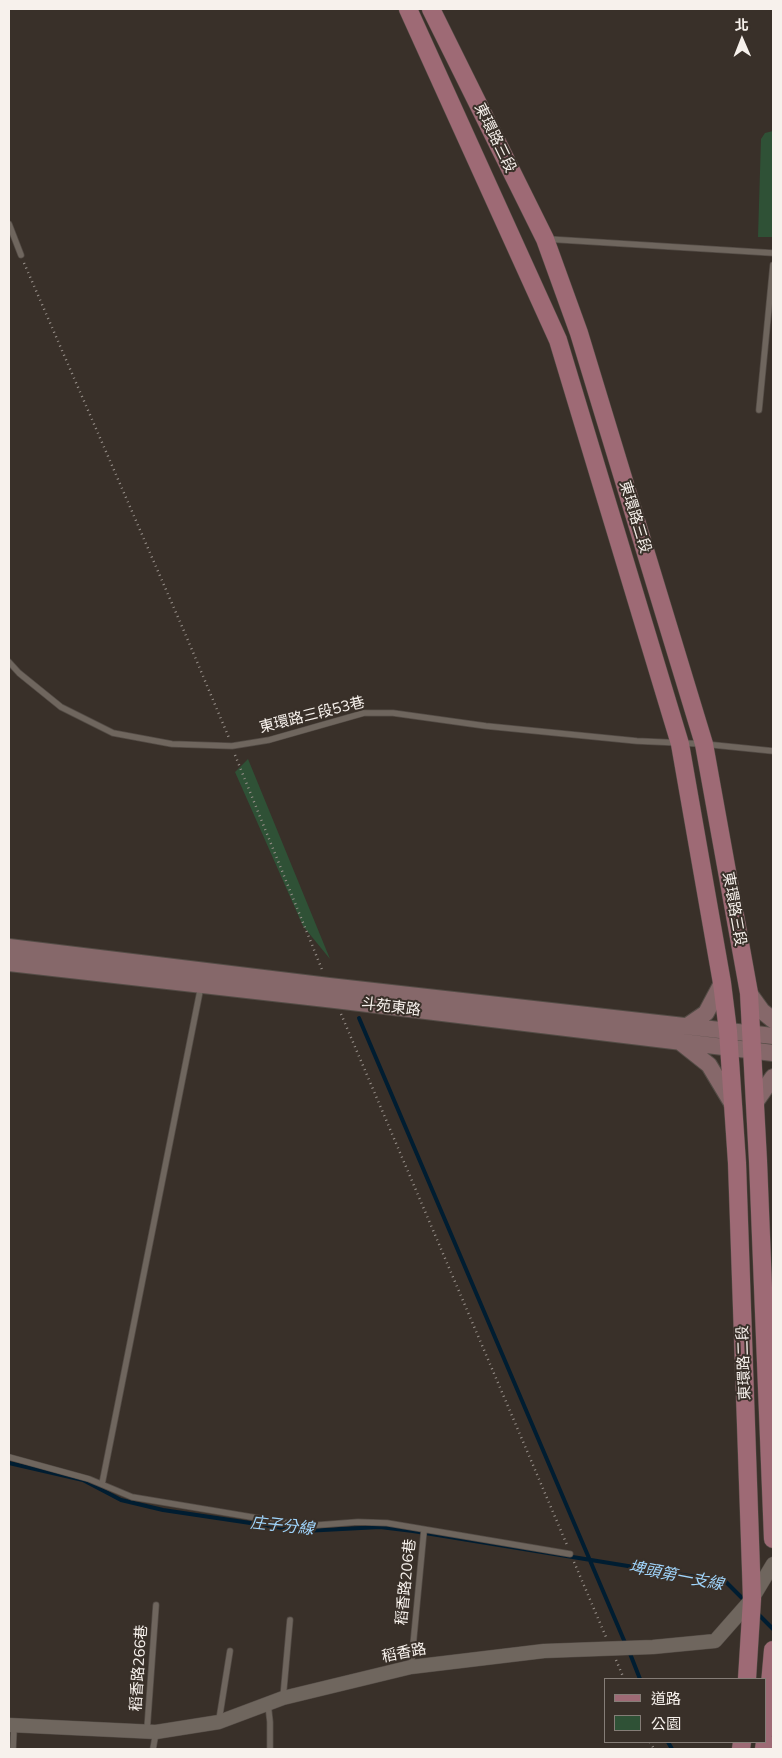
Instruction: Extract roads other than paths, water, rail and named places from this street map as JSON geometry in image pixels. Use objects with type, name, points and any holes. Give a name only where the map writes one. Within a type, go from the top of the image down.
[{"type":"main road","name":"東環路三段","points":[[408,9],[558,340],[680,744],[722,983],[729,1039]]},
{"type":"main road","name":"東環路三段","points":[[431,9],[545,239],[582,343],[704,744],[749,993],[752,1033],[751,1051]]},
{"type":"main road","name":"斗苑東路","points":[[9,947],[680,1042],[729,1039],[752,1033],[773,1036]]},
{"type":"main road","name":"斗苑東路","points":[[9,963],[202,984],[332,993],[687,1026],[729,1039],[751,1051],[773,1053]]},
{"type":"main road","points":[[687,1026],[706,1013],[722,983]]},
{"type":"main road","points":[[749,993],[762,1011],[773,1020]]},
{"type":"main road","name":"東環路二段","points":[[729,1039],[737,1163],[752,1599],[747,1678]]},
{"type":"main road","points":[[680,1042],[709,1065],[733,1105]]},
{"type":"main road","name":"東環路二段","points":[[751,1051],[755,1103],[773,1539]]},
{"type":"main road","points":[[755,1103],[773,1077]]},
{"type":"main road","points":[[767,1718],[773,1650]]},
{"type":"street","name":"稻香路","points":[[12,1726],[151,1732],[219,1722],[283,1698],[411,1666],[544,1651],[612,1649],[715,1642],[752,1599],[773,1564]]},
{"type":"lane","points":[[9,224],[21,255]]},
{"type":"lane","points":[[545,239],[773,253]]},
{"type":"lane","points":[[759,410],[773,265]]},
{"type":"lane","name":"東環路三段53巷","points":[[9,662],[19,673],[60,707],[113,733],[172,744],[232,746],[269,740],[364,713],[393,712],[486,726],[637,741],[704,744],[773,751]]},
{"type":"lane","points":[[102,1484],[202,984]]},
{"type":"lane","points":[[9,1457],[89,1479],[132,1497],[305,1526],[358,1522],[378,1523],[570,1554]]},
{"type":"lane","name":"稻香路206巷","points":[[411,1666],[424,1530]]},
{"type":"lane","name":"稻香路266巷","points":[[152,1749],[156,1605]]},
{"type":"lane","points":[[283,1698],[290,1620]]},
{"type":"lane","points":[[219,1722],[230,1651]]},
{"type":"lane","points":[[268,1704],[270,1749]]},
{"type":"lane","points":[[12,1726],[13,1749]]},
{"type":"waterway","points":[[359,1018],[626,1645]]},
{"type":"waterway","name":"庄子分線","points":[[9,1463],[83,1480],[121,1500],[163,1510],[304,1531],[380,1527],[413,1531],[726,1582],[745,1601]]},
{"type":"waterway","name":"埤頭第一支線","points":[[757,1613],[773,1629]]},
{"type":"waterway","points":[[629,1651],[640,1678]]},
{"type":"waterway","points":[[669,1743],[672,1749]]}]
